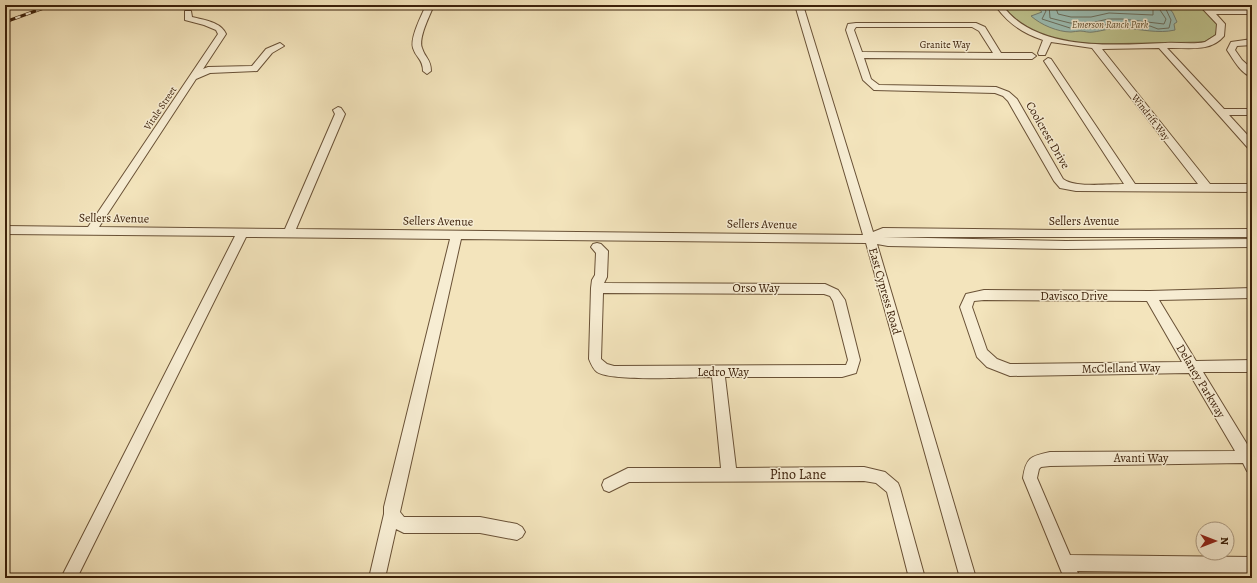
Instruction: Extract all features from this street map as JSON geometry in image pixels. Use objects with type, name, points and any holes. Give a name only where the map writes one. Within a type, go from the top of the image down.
[{"type":"street","points":[[426,71],[427,62],[417,47],[419,32],[430,5]]},
{"type":"street","name":"East Cypress Road","points":[[799,5],[870,238],[968,578]]},
{"type":"street","points":[[808,5],[999,6],[1007,18],[1020,27],[1039,36],[1081,45],[1095,46],[1162,46],[1206,44],[1220,36],[1221,24],[1203,5]]},
{"type":"street","points":[[1210,11],[1252,12]]},
{"type":"street","name":"Vitale Street","points":[[91,231],[222,34],[220,29],[214,26],[188,18],[188,13]]},
{"type":"street","points":[[858,55],[850,30],[851,26],[973,25],[982,29],[998,55]]},
{"type":"street","points":[[1048,39],[1045,57],[1132,188]]},
{"type":"street","points":[[1252,42],[1234,44],[1231,50],[1239,62],[1252,74]]},
{"type":"street","points":[[194,77],[208,70],[254,69],[269,51],[280,46]]},
{"type":"street","name":"Windrift Way","points":[[1095,46],[1207,188]]},
{"type":"street","points":[[1162,46],[1252,146]]},
{"type":"street","name":"Granite Way","points":[[858,55],[1032,56],[1036,53],[1045,57]]},
{"type":"street","name":"Coolcrest Drive","points":[[858,55],[867,80],[872,86],[882,89],[983,89],[1001,91],[1012,99],[1059,181],[1064,185],[1076,187],[1132,188],[1252,188]]},
{"type":"street","points":[[290,232],[340,114],[338,110]]},
{"type":"street","points":[[1222,112],[1252,112]]},
{"type":"street","name":"Sellers Avenue","points":[[5,230],[457,234],[598,241],[870,238],[888,242],[1066,245],[1252,243]]},
{"type":"street","name":"Sellers Avenue","points":[[870,238],[883,232],[1059,234],[1252,233]]},
{"type":"street","points":[[69,578],[242,233]]},
{"type":"street","points":[[377,578],[392,514],[392,507],[457,234]]},
{"type":"street","points":[[597,284],[593,277],[594,250],[598,241]]},
{"type":"street","name":"Ledro Way","points":[[597,284],[595,358],[597,365],[605,370],[614,372],[718,372],[842,371],[851,369]]},
{"type":"street","name":"Orso Way","points":[[597,284],[825,289],[834,293],[839,300],[854,360],[851,369]]},
{"type":"street","name":"Davisco Drive","points":[[992,363],[982,353],[966,307],[970,297],[984,295],[1150,296],[1252,293]]},
{"type":"street","name":"Delaney Parkway","points":[[1150,296],[1250,459]]},
{"type":"street","name":"McClelland Way","points":[[992,363],[1010,370],[1252,366]]},
{"type":"street","points":[[718,372],[729,474]]},
{"type":"street","name":"Avanti Way","points":[[1066,563],[1030,478],[1032,466],[1038,461],[1050,459],[1250,459]]},
{"type":"street","name":"Pino Lane","points":[[608,485],[628,474],[864,474],[880,477],[893,488],[917,578]]},
{"type":"street","points":[[392,514],[397,522],[404,525],[480,525],[517,532]]},
{"type":"street","points":[[1072,578],[1066,563],[1252,565]]},
{"type":"green space","name":"Emerson Ranch Park","points":[[1002,5],[1201,5],[1219,24],[1215,35],[1204,42],[1094,44],[1070,42],[1045,37],[1023,27]]},
{"type":"water","points":[[1038,5],[1167,5],[1177,22],[1174,24],[1175,30],[1169,31],[1119,28],[1091,32],[1066,32],[1050,27],[1031,16],[1042,12],[1037,8]]},
{"type":"railway","points":[[5,22],[52,5]]}]
